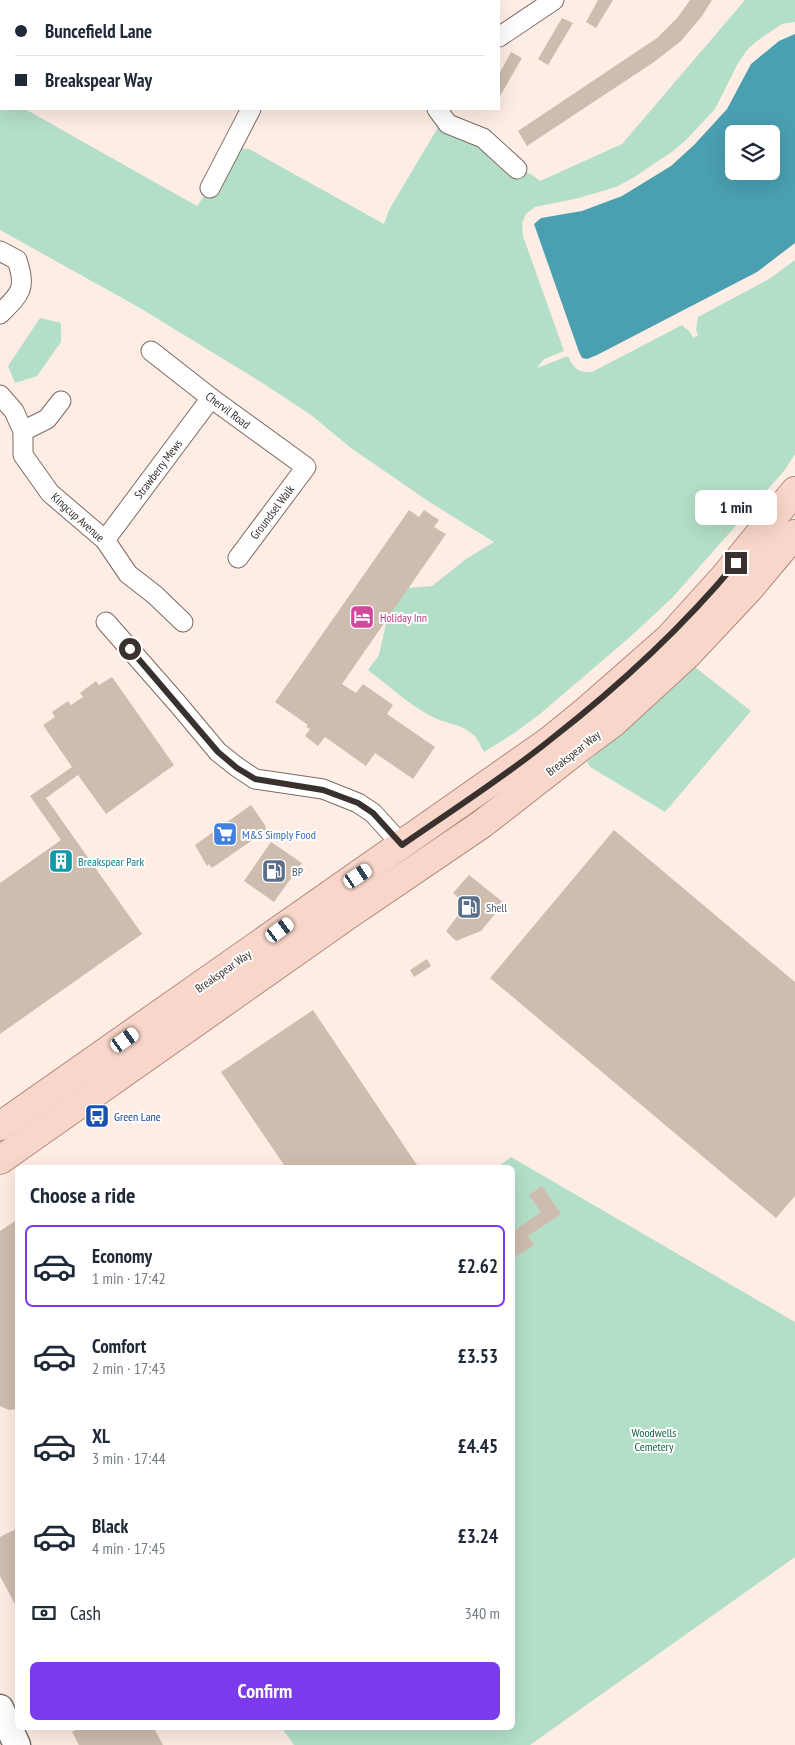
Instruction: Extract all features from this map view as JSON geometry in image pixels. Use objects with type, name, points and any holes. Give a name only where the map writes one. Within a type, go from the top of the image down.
[{"type":"main road","name":"Breakspear Way","points":[[0,1126],[549,741],[669,638],[725,576],[795,491]]},
{"type":"main road","name":"Breakspear Way","points":[[0,1160],[348,915],[482,824],[613,723],[688,654],[749,589],[795,534]]},
{"type":"street","points":[[500,37],[554,0]]},
{"type":"street","points":[[210,188],[250,110]]},
{"type":"street","points":[[438,110],[448,124],[483,138],[517,169]]},
{"type":"street","points":[[0,251],[17,260],[22,275],[20,294],[0,314]]},
{"type":"street","name":"Chervil Road","points":[[151,351],[211,398],[306,467]]},
{"type":"street","name":"Kingcup Avenue","points":[[0,394],[14,411],[23,431],[23,455],[50,493],[105,540],[128,574],[156,595],[183,622]]},
{"type":"street","name":"Strawberry Mews","points":[[105,540],[211,398]]},
{"type":"street","points":[[23,431],[46,419],[61,401]]},
{"type":"street","name":"Groundsel Walk","points":[[238,558],[306,467]]},
{"type":"street","points":[[106,622],[218,752],[237,768],[255,779],[323,790],[358,803],[373,813],[402,845]]},
{"type":"street","points":[[0,1708],[17,1745]]},
{"type":"green space","points":[[745,0],[795,0],[795,22],[782,24],[747,50],[737,65],[715,109],[673,151],[616,187],[579,198],[535,207],[526,214],[522,223],[523,236],[564,351],[544,359],[537,368],[568,356],[577,369],[583,372],[592,372],[682,325],[690,332],[693,338],[698,335],[696,329],[698,317],[769,279],[795,260],[795,454],[784,471],[672,598],[630,637],[540,714],[484,752],[479,742],[467,730],[427,714],[368,670],[379,655],[387,619],[408,588],[432,586],[466,559],[494,542],[431,503],[351,448],[311,415],[261,382],[140,308],[0,230],[0,110],[27,110],[197,206],[210,188],[230,147],[249,149],[384,224],[389,210],[443,119],[521,172],[531,174],[540,181],[622,144]]},
{"type":"green space","points":[[40,318],[61,323],[61,342],[37,376],[15,383],[8,366]]},
{"type":"green space","points":[[695,667],[751,711],[665,812],[590,767],[587,762]]},
{"type":"green space","name":"Woodwells Cemetery","points":[[511,1157],[795,1322],[795,1557],[530,1745],[294,1745],[283,1730],[515,1730],[515,1165],[501,1165]]},
{"type":"water","points":[[795,34],[795,243],[757,272],[597,355],[587,359],[582,358],[534,224],[541,218],[582,211],[622,196],[671,166],[694,145],[727,109],[751,64],[779,41]]},
{"type":"building","points":[[598,0],[613,0],[596,28],[586,22]]},
{"type":"building","points":[[690,0],[712,0],[702,16],[681,41],[654,62],[527,146],[518,131],[657,38],[678,17]]},
{"type":"building","points":[[562,18],[573,23],[548,65],[538,59]]},
{"type":"building","points":[[511,52],[522,58],[500,96],[500,72]]},
{"type":"building","name":"Holiday Inn","points":[[409,510],[419,517],[424,510],[439,520],[434,527],[446,534],[342,684],[356,693],[363,684],[393,705],[387,714],[435,747],[413,779],[375,753],[366,766],[325,737],[318,746],[305,736],[310,729],[306,727],[308,725],[275,702]]},
{"type":"building","name":"Breakspear Park","points":[[112,677],[174,765],[106,814],[78,775],[46,798],[142,934],[0,1034],[0,883],[61,840],[30,796],[72,767],[43,725],[55,717],[52,712],[68,701],[71,705],[83,697],[80,693],[96,681],[99,685]]},
{"type":"building","points":[[251,805],[265,825],[266,831],[212,868],[209,864],[207,866],[195,845]]},
{"type":"building","points":[[614,830],[795,982],[795,1196],[776,1218],[490,978]]},
{"type":"building","points":[[271,842],[302,863],[274,902],[244,881]]},
{"type":"building","points":[[469,875],[504,903],[481,931],[456,941],[446,931],[466,905],[453,893]]},
{"type":"building","points":[[427,959],[431,966],[414,977],[410,970]]},
{"type":"building","points":[[313,1010],[417,1165],[284,1165],[221,1072]]},
{"type":"building","points":[[542,1186],[561,1214],[528,1236],[534,1245],[515,1257],[515,1230],[541,1212],[529,1195]]},
{"type":"building","points":[[15,1221],[15,1409],[9,1410],[0,1406],[0,1231]]},
{"type":"building","points":[[15,1530],[15,1604],[0,1576],[0,1537]]},
{"type":"building","points":[[76,1730],[155,1730],[163,1745],[79,1745],[72,1732]]},
{"type":"place","name":"Holiday Inn","points":[[362,617]]},
{"type":"place","name":"M&S Simply Food","points":[[225,834]]},
{"type":"place","name":"Breakspear Park","points":[[61,861]]},
{"type":"place","name":"BP","points":[[274,871]]},
{"type":"place","name":"Shell","points":[[469,907]]},
{"type":"place","name":"Green Lane","points":[[97,1116]]},
{"type":"route","points":[[130,649],[218,752],[237,768],[255,779],[323,790],[358,803],[373,813],[402,845],[549,741],[587,710],[669,638],[736,563]]}]
